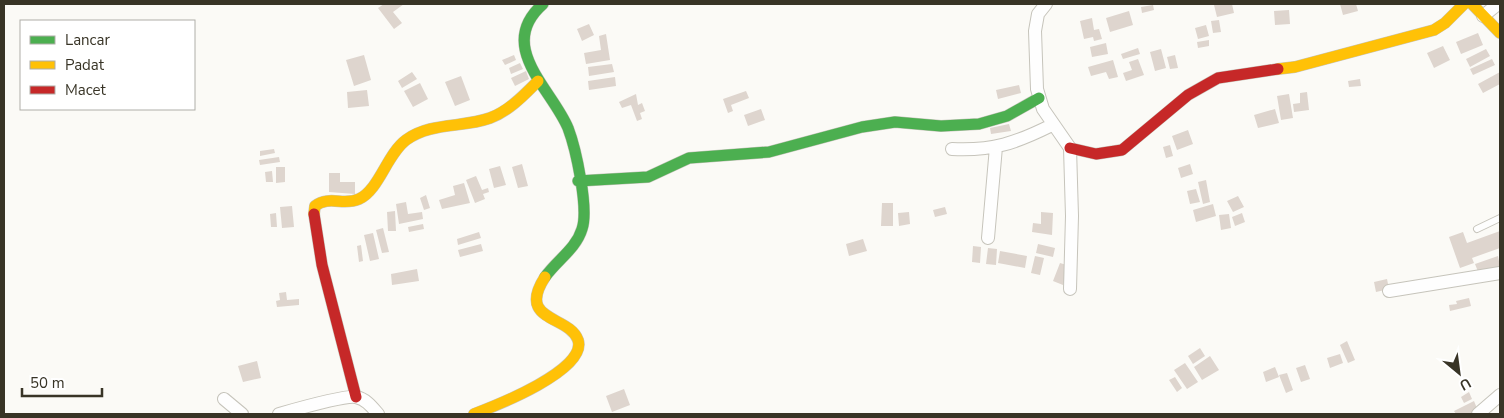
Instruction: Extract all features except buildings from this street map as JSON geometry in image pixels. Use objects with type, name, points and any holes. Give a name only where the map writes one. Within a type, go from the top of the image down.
[{"type":"street","points":[[474,414],[530,390],[571,362],[579,348],[579,341],[570,329],[545,316],[540,309],[538,300],[544,278],[578,240],[586,209],[579,186],[568,128],[529,67],[524,28],[532,12],[544,4]]},
{"type":"street","points":[[1046,4],[1038,14],[1035,31],[1041,104],[1051,123],[1070,148],[1095,156],[1110,155],[1122,150],[1188,94],[1218,78],[1295,67],[1434,30],[1445,23],[1464,5],[1483,16],[1500,33]]},
{"type":"street","points":[[1483,16],[1498,4]]},
{"type":"street","points":[[356,397],[318,247],[312,216],[314,207],[321,201],[332,199],[352,201],[364,197],[386,160],[407,137],[428,129],[482,120],[513,107],[538,81]]},
{"type":"street","points":[[579,186],[648,176],[689,158],[703,155],[770,152],[862,127],[895,122],[941,126],[979,124],[1041,104]]},
{"type":"street","points":[[952,149],[975,150],[1019,141],[1051,123]]},
{"type":"street","points":[[988,238],[996,147]]},
{"type":"street","points":[[1070,148],[1072,224],[1070,289]]},
{"type":"street","points":[[1389,291],[1500,273]]},
{"type":"street","points":[[1478,414],[1500,395]]},
{"type":"street","points":[[279,414],[306,406],[356,397],[369,404],[378,414]]},
{"type":"street","points":[[224,399],[242,414]]},
{"type":"lane","points":[[1476,229],[1500,218]]},
{"type":"traffic: fast","points":[[543,4],[530,20],[524,36],[526,51],[540,83],[568,128],[578,164],[584,208],[584,220],[579,236],[571,248],[545,277]]},
{"type":"traffic: fast","points":[[578,181],[648,177],[689,158],[769,152],[862,127],[895,122],[941,126],[979,124],[1007,116],[1039,98]]},
{"type":"traffic: slow","points":[[1278,69],[1295,67],[1434,30],[1445,23],[1464,4]]},
{"type":"traffic: slow","points":[[1472,4],[1500,33]]},
{"type":"traffic: slow","points":[[314,214],[315,206],[320,203],[326,201],[348,202],[359,199],[366,194],[378,180],[399,146],[416,134],[426,130],[479,121],[497,115],[516,102],[538,81]]},
{"type":"traffic: slow","points":[[474,414],[538,385],[569,363],[577,351],[578,340],[573,332],[540,310],[537,302],[538,292],[545,277]]},
{"type":"traffic: jam","points":[[1070,148],[1096,154],[1122,150],[1188,95],[1218,78],[1278,69]]},
{"type":"traffic: jam","points":[[314,214],[322,265],[356,397]]}]
